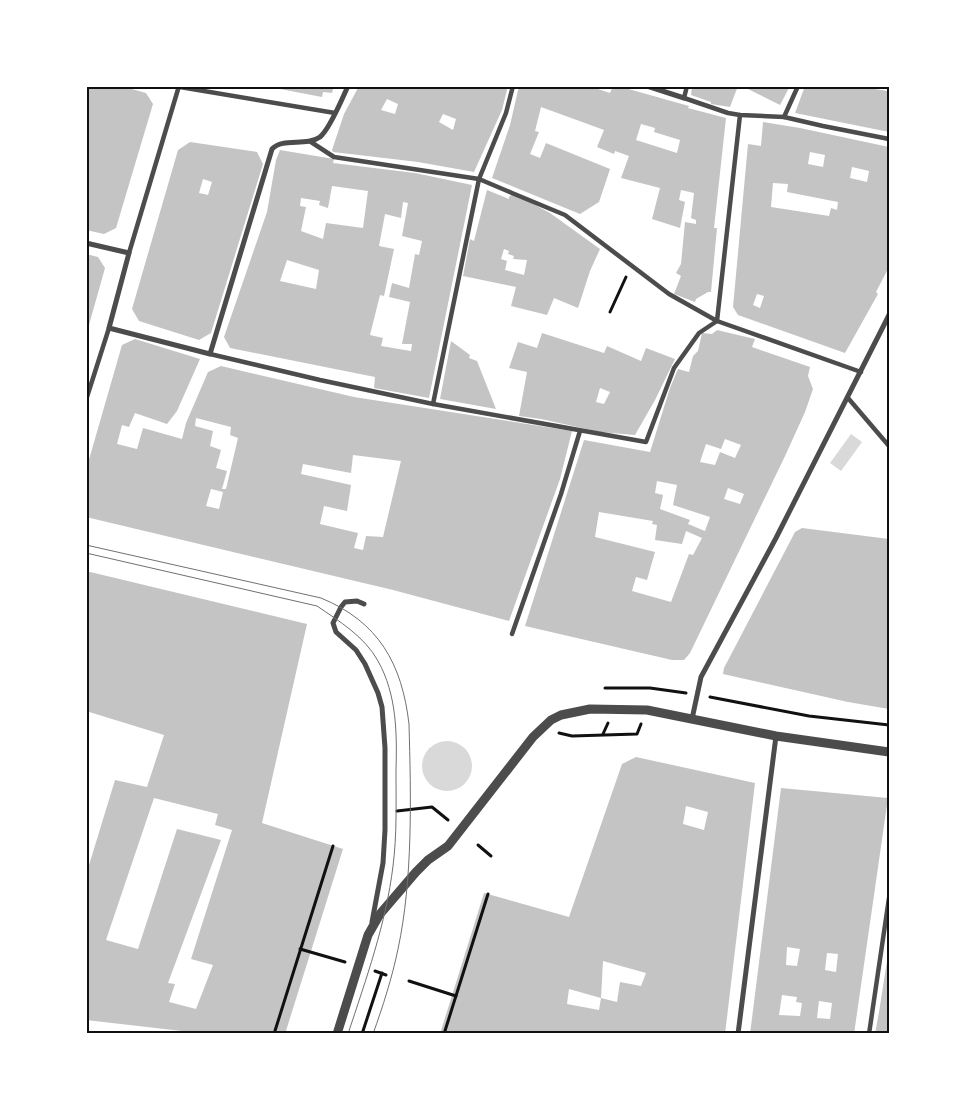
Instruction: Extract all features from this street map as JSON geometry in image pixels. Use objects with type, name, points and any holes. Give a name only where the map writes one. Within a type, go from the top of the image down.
[{"type":"street","points":[[210,354],[272,150],[280,144],[311,142],[321,136],[348,86]]},
{"type":"street","points":[[433,404],[479,179],[506,113],[513,86]]},
{"type":"street","points":[[647,86],[740,115],[784,117],[889,139]]},
{"type":"street","points":[[684,98],[687,86]]},
{"type":"street","points":[[784,117],[798,86]]},
{"type":"street","points":[[86,400],[109,328],[177,87],[335,113]]},
{"type":"street","points":[[109,328],[320,380],[433,404],[646,442],[674,368],[699,334],[717,322],[740,115]]},
{"type":"street","points":[[311,142],[334,156],[479,179],[565,216],[669,294],[717,322],[861,372]]},
{"type":"street","points":[[86,243],[129,253]]},
{"type":"street","points":[[692,719],[701,677],[776,538],[889,315]]},
{"type":"street","points":[[848,398],[889,446]]},
{"type":"street","points":[[512,634],[561,494],[580,431]]},
{"type":"street","points":[[337,1034],[371,927],[383,863],[385,812],[384,721],[378,693],[365,664],[356,650],[336,632],[334,627],[335,617],[345,602],[357,601],[364,604]]},
{"type":"street","points":[[371,927],[386,905],[416,872],[428,860],[448,846],[542,728],[551,720],[561,715],[577,710],[602,708],[647,710],[776,736],[889,752]]},
{"type":"street","points":[[738,1034],[776,736]]},
{"type":"street","points":[[869,1034],[889,898]]},
{"type":"path","points":[[610,312],[631,265]]},
{"type":"path","points":[[605,688],[650,688],[809,716],[889,726]]},
{"type":"path","points":[[542,728],[572,736],[637,734]]},
{"type":"path","points":[[385,812],[432,807],[448,820]]},
{"type":"path","points":[[478,845],[491,856]]},
{"type":"path","points":[[274,1034],[333,846]]},
{"type":"path","points":[[444,1034],[488,894]]},
{"type":"path","points":[[300,949],[352,964]]},
{"type":"path","points":[[362,1034],[384,974],[375,971]]},
{"type":"path","points":[[409,981],[456,996]]},
{"type":"shaded area","points":[[851,434],[862,442],[841,471],[830,463]]},
{"type":"shaded area","points":[[447,741],[456,743],[467,752],[472,766],[470,775],[461,786],[447,791],[438,789],[427,780],[422,766],[424,757],[433,746]]},
{"type":"building","points":[[86,86],[121,86],[146,93],[153,104],[116,228],[104,234],[86,230]]},
{"type":"building","points":[[259,86],[334,86],[332,93],[323,92],[322,97],[280,89],[259,88]]},
{"type":"building","points":[[359,86],[508,86],[502,110],[474,172],[418,162],[333,152],[332,150],[344,114]],"holes":[[[387,99],[398,104],[395,114],[381,110]],[[443,114],[456,119],[453,130],[439,122]]]},
{"type":"building","points":[[519,86],[589,86],[610,93],[613,86],[624,86],[625,88],[689,106],[688,108],[726,118],[714,228],[717,228],[711,292],[696,299],[695,302],[674,294],[681,276],[676,273],[681,264],[685,222],[696,224],[696,220],[691,218],[694,193],[681,190],[679,200],[685,202],[680,228],[652,219],[660,188],[621,178],[629,156],[615,151],[614,154],[597,147],[604,130],[541,107],[535,131],[539,132],[530,154],[540,158],[546,143],[610,169],[599,202],[580,214],[492,178],[510,125]],"holes":[[[641,124],[655,128],[654,132],[680,140],[677,153],[636,140]]]},
{"type":"building","points":[[692,86],[738,86],[730,107],[711,104],[711,102],[691,95]]},
{"type":"building","points":[[742,86],[790,86],[780,105]]},
{"type":"building","points":[[805,86],[876,86],[875,89],[887,91],[889,87],[889,132],[795,113]]},
{"type":"building","points":[[763,122],[889,147],[889,194],[887,202],[889,202],[889,267],[876,292],[878,294],[845,353],[738,315],[733,307],[748,144],[761,146]],"holes":[[[810,152],[825,155],[823,167],[808,164]],[[852,167],[869,171],[867,182],[850,178]],[[773,183],[788,184],[787,192],[838,202],[837,210],[831,208],[829,216],[771,207]],[[757,294],[764,296],[760,308],[753,305]]]},
{"type":"building","points":[[190,142],[257,152],[263,164],[211,333],[199,340],[139,321],[132,309],[178,150]],"holes":[[[203,179],[212,182],[208,195],[199,193]]]},
{"type":"building","points":[[280,150],[334,159],[333,163],[415,173],[472,185],[429,398],[374,388],[375,377],[230,348],[224,337],[267,212],[276,160]],"holes":[[[332,186],[368,191],[363,228],[326,223],[323,239],[301,231],[306,207],[300,206],[301,198],[320,201],[319,205],[328,208]],[[403,202],[408,203],[402,236],[422,241],[419,255],[415,254],[409,288],[392,283],[389,297],[410,302],[402,344],[412,344],[411,351],[381,346],[383,338],[370,335],[380,295],[384,296],[394,249],[379,246],[385,214],[401,218]],[[287,260],[319,270],[316,289],[280,281]]]},
{"type":"building","points":[[487,190],[509,199],[513,193],[550,213],[600,249],[590,271],[578,308],[554,298],[547,315],[511,306],[516,287],[463,276],[470,239],[474,241]],"holes":[[[504,249],[509,251],[508,254],[514,256],[513,259],[527,260],[524,275],[505,270],[507,261],[501,259]]]},
{"type":"building","points":[[86,254],[98,257],[105,268],[87,332]]},
{"type":"building","points":[[717,330],[755,339],[752,347],[810,367],[808,376],[813,389],[786,454],[690,653],[684,660],[672,660],[525,626],[584,440],[650,452],[670,388],[678,369],[689,372],[693,356],[698,351],[702,333],[712,334]],"holes":[[[725,439],[741,445],[735,458],[720,452],[715,465],[700,462],[706,444],[721,449]],[[657,481],[677,485],[673,505],[710,517],[705,531],[688,524],[690,520],[660,509],[663,495],[655,493]],[[728,488],[744,494],[740,504],[724,499]],[[599,512],[653,521],[652,524],[657,525],[655,540],[682,544],[686,531],[702,538],[693,555],[689,554],[671,602],[632,591],[636,577],[647,580],[655,552],[595,537]]]},
{"type":"building","points":[[542,333],[604,353],[607,346],[641,361],[646,348],[675,359],[635,435],[600,432],[519,416],[527,372],[509,368],[518,342],[537,348]],"holes":[[[600,388],[610,392],[604,404],[596,402]]]},
{"type":"building","points":[[135,339],[200,359],[177,411],[167,424],[135,413],[129,427],[122,425],[117,444],[137,449],[143,428],[182,439],[186,423],[208,372],[221,366],[354,397],[572,431],[560,479],[509,621],[393,590],[86,517],[86,470],[122,345]],"holes":[[[196,418],[231,427],[230,435],[238,438],[226,489],[222,489],[227,471],[216,468],[221,450],[210,446],[213,431],[195,426]],[[353,455],[401,461],[383,537],[366,536],[363,550],[354,548],[358,533],[320,524],[324,506],[347,511],[351,485],[301,474],[303,464],[351,473]],[[211,489],[223,492],[219,509],[206,506]]]},
{"type":"building","points":[[451,341],[470,355],[469,358],[477,361],[496,409],[440,399]]},
{"type":"building","points":[[802,528],[889,539],[889,709],[848,702],[723,674],[724,668],[795,532]]},
{"type":"building","points":[[86,571],[307,624],[262,823],[343,849],[285,1034],[208,1034],[86,1020],[86,875],[115,780],[147,787],[164,735],[86,711]],"holes":[[[154,798],[218,814],[215,825],[232,830],[191,959],[213,965],[196,1009],[169,1002],[175,984],[168,983],[221,840],[177,829],[138,949],[106,940]]]},
{"type":"building","points":[[636,757],[755,783],[725,1034],[440,1034],[484,893],[569,917],[622,764]],"holes":[[[686,806],[708,812],[704,830],[683,824]],[[603,961],[646,973],[641,986],[620,982],[617,1002],[601,998]],[[569,989],[601,998],[599,1010],[567,1004]]]},
{"type":"building","points":[[781,788],[888,798],[854,1034],[750,1034]],"holes":[[[787,947],[800,949],[797,966],[786,965]],[[827,953],[838,954],[836,972],[825,970]],[[782,995],[797,997],[796,1002],[802,1003],[800,1016],[779,1015]],[[819,1001],[832,1003],[830,1019],[817,1018]]]},
{"type":"building","points":[[888,955],[889,1034],[875,1034],[879,1012]]},
{"type":"tram line","points":[[86,545],[321,598],[358,619],[384,648],[393,664],[406,702],[409,724],[410,837],[409,866],[398,949],[387,992],[373,1034]]},
{"type":"tram line","points":[[86,553],[317,606],[359,637],[373,652],[378,661],[389,687],[396,729],[394,854],[386,909],[348,1034]]}]
